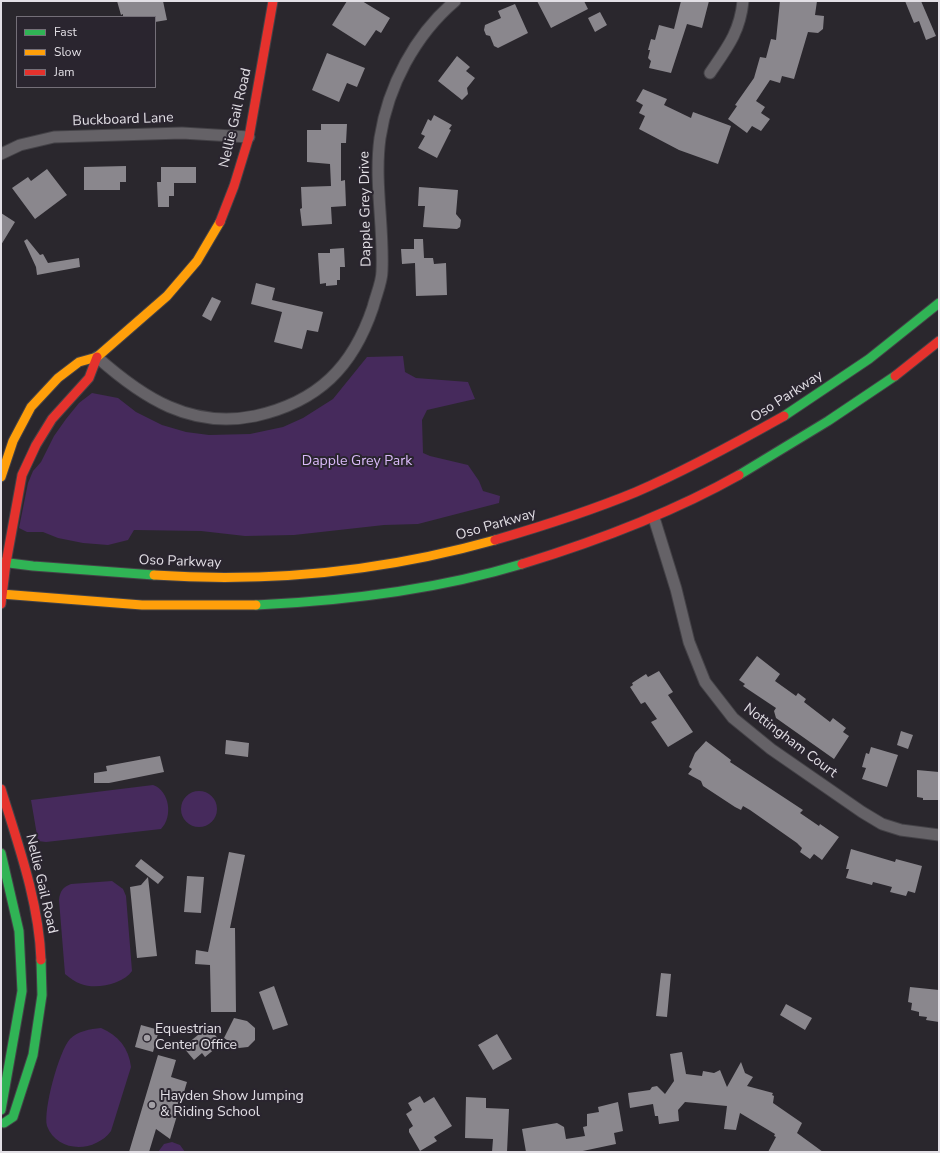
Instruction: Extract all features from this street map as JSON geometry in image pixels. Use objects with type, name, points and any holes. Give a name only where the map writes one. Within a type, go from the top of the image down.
[{"type":"main road","name":"Nellie Gail Road","points":[[1,477],[13,442],[31,407],[58,378],[79,362],[97,357],[168,296],[197,261],[217,229],[234,186],[249,137],[274,1]]},
{"type":"main road","name":"Oso Parkway","points":[[3,563],[129,574],[218,578],[287,576],[350,570],[470,548],[535,529],[630,496],[682,473],[732,447],[776,422],[849,373],[891,342],[939,303]]},
{"type":"main road","points":[[2,594],[175,607],[280,604],[331,600],[390,592],[510,567],[564,551],[654,518],[789,445],[885,383],[939,341]]},
{"type":"main road","name":"Nellie Gail Road","points":[[1,604],[3,563],[22,475],[36,445],[52,419],[89,378],[97,357]]},
{"type":"main road","name":"Nellie Gail Road","points":[[1,789],[24,866],[40,935],[42,995],[33,1055],[13,1117],[2,1127]]},
{"type":"main road","name":"Nellie Gail Road","points":[[1,853],[19,932],[22,991],[1,1110],[2,1127]]},
{"type":"street","name":"Dapple Grey Drive","points":[[97,357],[122,380],[163,405],[183,413],[211,418],[241,419],[267,413],[317,391],[338,372],[355,351],[367,325],[382,272],[378,170],[380,138],[389,100],[403,67],[422,37],[455,1]]},
{"type":"street","points":[[710,73],[732,41],[741,19],[743,1]]},
{"type":"street","name":"Buckboard Lane","points":[[1,154],[20,145],[54,137],[182,133],[249,137]]},
{"type":"street","name":"Nottingham Court","points":[[654,518],[676,589],[689,642],[705,682],[733,718],[771,748],[862,812],[882,824],[901,830],[939,835]]},
{"type":"green space","name":"Dapple Grey Park","points":[[403,356],[405,372],[416,378],[468,382],[475,399],[427,410],[422,420],[423,453],[468,465],[479,481],[483,491],[500,496],[499,503],[418,524],[384,525],[294,535],[245,536],[201,531],[134,530],[128,540],[108,545],[83,543],[58,538],[43,532],[27,532],[19,528],[28,483],[33,471],[41,462],[54,436],[66,419],[79,403],[92,393],[118,398],[136,412],[162,425],[186,432],[209,435],[250,434],[283,427],[303,418],[333,399],[367,357]]},
{"type":"green space","points":[[153,785],[159,788],[163,793],[168,805],[167,818],[161,829],[46,842],[38,841],[31,800]]},
{"type":"green space","points":[[203,791],[212,796],[216,802],[216,816],[212,822],[203,827],[195,827],[186,822],[182,816],[181,805],[186,796],[192,792]]},
{"type":"green space","points":[[112,881],[123,889],[126,896],[132,971],[128,976],[109,985],[87,986],[77,982],[65,974],[59,897],[62,890],[71,884]]},
{"type":"green space","points":[[101,1028],[113,1034],[122,1043],[128,1054],[131,1067],[111,1131],[96,1143],[77,1147],[67,1145],[52,1135],[47,1126],[47,1107],[53,1081],[61,1055],[70,1039],[80,1032]]},
{"type":"green space","points":[[172,1142],[180,1145],[185,1152],[158,1152],[164,1144]]},
{"type":"building","points":[[117,1],[163,1],[167,20],[156,22],[156,16],[121,15]]},
{"type":"building","points":[[347,1],[362,1],[390,18],[381,33],[376,30],[365,46],[332,25]]},
{"type":"building","points":[[537,1],[584,1],[588,9],[551,28]]},
{"type":"building","points":[[681,1],[709,1],[702,28],[687,24],[671,73],[649,68],[651,61],[648,58],[650,50],[648,50],[651,39],[655,40],[659,25],[674,29]]},
{"type":"building","points":[[780,1],[817,1],[815,15],[824,16],[823,29],[818,33],[808,32],[794,79],[782,76],[780,83],[770,80],[756,101],[765,107],[761,113],[770,119],[761,131],[752,126],[747,133],[728,119],[737,106],[735,105],[754,78],[760,57],[766,58],[771,39],[776,40]]},
{"type":"building","points":[[905,1],[921,1],[936,36],[926,40],[919,21],[914,23]]},
{"type":"building","points":[[515,4],[528,33],[498,48],[494,46],[490,36],[486,35],[484,30],[485,25],[501,18],[498,11]]},
{"type":"building","points":[[600,12],[607,25],[595,32],[588,18]]},
{"type":"building","points":[[327,53],[365,68],[357,87],[347,83],[339,102],[312,90]]},
{"type":"building","points":[[457,56],[470,67],[466,71],[475,78],[467,88],[468,94],[462,100],[438,81]]},
{"type":"building","points":[[643,89],[667,99],[664,105],[691,118],[693,112],[731,126],[718,164],[679,150],[639,129],[645,116],[639,113],[643,105],[636,101]]},
{"type":"building","points":[[434,115],[452,125],[437,158],[418,148],[425,136],[421,134],[428,119],[431,121]]},
{"type":"building","points":[[321,124],[347,124],[346,143],[341,143],[341,181],[345,180],[346,206],[331,207],[332,224],[302,226],[300,209],[302,208],[301,187],[331,186],[330,164],[307,162],[307,130],[321,130]]},
{"type":"building","points":[[126,166],[126,182],[120,182],[120,190],[84,190],[84,167]]},
{"type":"building","points":[[161,167],[196,167],[196,183],[174,183],[174,196],[169,196],[169,207],[158,207],[157,182],[161,182]]},
{"type":"building","points":[[47,169],[67,195],[35,219],[12,188],[28,177],[31,181]]},
{"type":"building","points":[[419,187],[458,190],[456,214],[461,220],[460,227],[457,229],[423,227],[425,206],[418,206]]},
{"type":"building","points":[[1,213],[15,222],[1,245]]},
{"type":"building","points":[[27,239],[40,255],[43,254],[48,263],[79,258],[80,267],[37,275],[36,267],[24,241]]},
{"type":"building","points":[[414,239],[423,239],[424,258],[433,258],[434,264],[446,263],[447,295],[416,296],[415,263],[402,264],[401,249],[414,249]]},
{"type":"building","points":[[344,248],[345,267],[340,267],[340,280],[337,280],[337,285],[326,286],[326,283],[320,284],[318,253],[330,253],[330,249]]},
{"type":"building","points":[[256,283],[275,288],[272,300],[323,312],[318,332],[307,330],[302,349],[274,342],[282,312],[251,304]]},
{"type":"building","points":[[212,297],[221,301],[211,321],[202,316]]},
{"type":"building","points":[[757,656],[780,674],[775,681],[796,696],[798,693],[806,699],[804,702],[830,722],[833,718],[846,728],[843,732],[849,736],[834,759],[776,718],[774,711],[776,708],[743,686],[745,684],[739,680]]},
{"type":"building","points":[[659,671],[673,692],[668,695],[693,732],[668,747],[651,722],[657,719],[645,702],[641,704],[630,687],[633,685],[632,683],[646,674],[648,677]]},
{"type":"building","points":[[901,731],[913,735],[908,749],[897,745]]},
{"type":"building","points":[[226,740],[249,743],[248,757],[225,754]]},
{"type":"building","points":[[706,741],[731,760],[730,762],[803,810],[800,813],[839,837],[822,860],[814,854],[810,859],[800,852],[802,848],[797,843],[750,810],[743,806],[741,810],[735,807],[703,786],[701,781],[688,774],[692,769],[689,767],[695,753]]},
{"type":"building","points":[[871,747],[898,755],[887,787],[862,779],[866,768],[862,767],[866,753],[869,754]]},
{"type":"building","points":[[160,756],[164,772],[109,783],[94,783],[94,773],[107,771],[106,766]]},
{"type":"building","points":[[917,770],[939,772],[939,800],[923,800],[923,798],[917,797]]},
{"type":"building","points":[[851,849],[895,862],[896,859],[922,866],[915,893],[908,891],[906,896],[890,892],[892,887],[873,882],[872,885],[846,878],[849,869],[846,869]]},
{"type":"building","points":[[229,852],[245,855],[230,928],[235,928],[236,1012],[211,1012],[210,965],[195,964],[196,950],[208,952]]},
{"type":"building","points":[[141,859],[164,877],[158,884],[135,866]]},
{"type":"building","points":[[187,876],[204,877],[201,913],[184,912]]},
{"type":"building","points":[[148,877],[157,956],[137,958],[130,887],[141,885]]},
{"type":"building","points":[[661,973],[671,974],[667,1017],[656,1016]]},
{"type":"building","points":[[274,986],[288,1025],[273,1030],[259,992]]},
{"type":"building","points":[[910,987],[939,990],[939,1022],[926,1020],[927,1017],[919,1016],[919,1012],[911,1010],[912,1003],[908,1002]]},
{"type":"building","points":[[786,1004],[812,1018],[805,1030],[780,1015]]},
{"type":"building","points":[[234,1018],[247,1021],[255,1028],[255,1040],[248,1047],[239,1048],[224,1038]]},
{"type":"building","name":"Equestrian Center Office","points":[[141,1025],[159,1030],[153,1052],[135,1047]]},
{"type":"building","points":[[208,1027],[222,1043],[205,1057],[202,1053],[194,1060],[183,1047]]},
{"type":"building","points":[[497,1034],[512,1059],[493,1070],[478,1045]]},
{"type":"building","points":[[682,1052],[686,1074],[702,1076],[703,1071],[714,1073],[720,1070],[727,1087],[741,1062],[745,1073],[753,1077],[747,1086],[773,1093],[773,1103],[802,1123],[797,1133],[823,1152],[768,1152],[776,1137],[774,1136],[775,1134],[740,1113],[736,1130],[724,1129],[727,1106],[685,1102],[678,1110],[679,1121],[659,1124],[658,1116],[655,1116],[653,1104],[630,1108],[628,1093],[650,1090],[652,1087],[657,1086],[665,1094],[674,1081],[670,1054]]},
{"type":"building","points":[[158,1055],[176,1060],[171,1077],[187,1082],[170,1139],[156,1129],[149,1152],[129,1152]]},
{"type":"building","points":[[420,1096],[424,1103],[434,1097],[452,1126],[434,1137],[437,1141],[420,1151],[409,1132],[409,1129],[413,1126],[406,1114],[412,1110],[408,1103]]},
{"type":"building","points":[[466,1097],[486,1098],[486,1108],[509,1109],[507,1152],[492,1152],[493,1139],[465,1138]]},
{"type":"building","points":[[618,1102],[623,1131],[614,1133],[616,1144],[578,1152],[526,1152],[522,1129],[557,1123],[564,1127],[566,1139],[585,1136],[583,1127],[587,1126],[587,1114],[599,1112],[598,1107]]},
{"type":"traffic: fast","points":[[784,416],[869,359],[939,303]]},
{"type":"traffic: fast","points":[[739,475],[828,421],[895,376]]},
{"type":"traffic: fast","points":[[1,562],[33,566],[154,575]]},
{"type":"traffic: fast","points":[[256,605],[323,601],[390,593],[457,581],[522,564]]},
{"type":"traffic: fast","points":[[1,853],[19,931],[22,991],[1,1110]]},
{"type":"traffic: fast","points":[[4,1123],[13,1117],[33,1055],[42,995],[41,960]]},
{"type":"traffic: slow","points":[[1,477],[13,441],[31,407],[58,378],[79,362],[97,357],[167,296],[197,261],[220,222]]},
{"type":"traffic: slow","points":[[154,575],[240,577],[283,576],[326,572],[411,560],[495,540]]},
{"type":"traffic: slow","points":[[1,594],[142,605],[256,605]]},
{"type":"traffic: jam","points":[[220,222],[234,186],[249,137],[273,1]]},
{"type":"traffic: jam","points":[[895,376],[939,341]]},
{"type":"traffic: jam","points":[[1,604],[6,563],[22,475],[36,445],[52,419],[89,378],[97,357]]},
{"type":"traffic: jam","points":[[495,540],[601,506],[655,484],[730,446],[784,416]]},
{"type":"traffic: jam","points":[[522,564],[633,526],[687,502],[739,475]]},
{"type":"traffic: jam","points":[[1,789],[27,873],[36,917],[41,960]]},
{"type":"place","name":"Equestrian Center Office","points":[[147,1038]]},
{"type":"place","name":"Hayden Show Jumping & Riding School","points":[[152,1105]]}]
